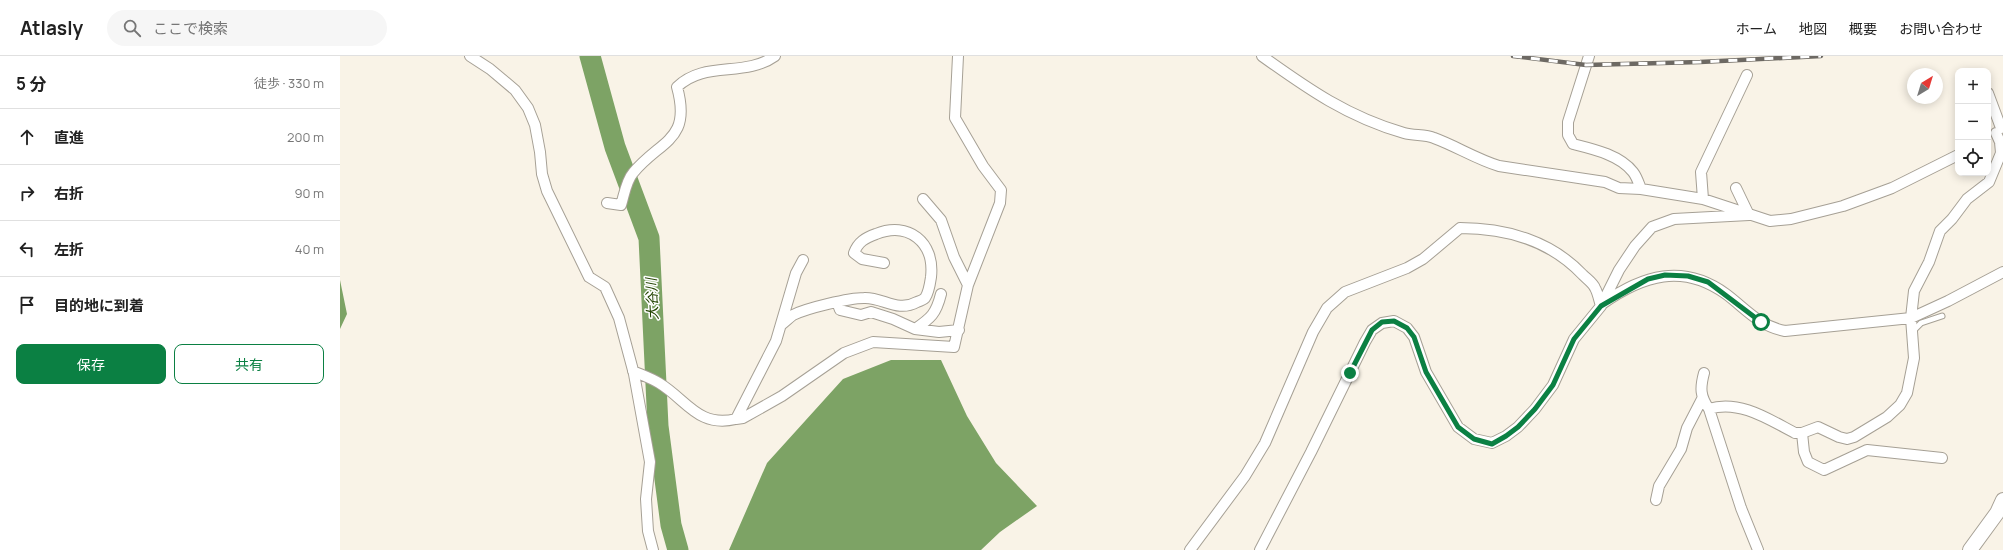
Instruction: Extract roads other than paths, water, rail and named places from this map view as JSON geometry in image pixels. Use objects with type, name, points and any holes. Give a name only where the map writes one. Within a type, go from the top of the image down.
[{"type":"street","points":[[470,56],[490,69],[510,86],[528,108],[535,124],[542,174],[547,191],[589,277],[605,287],[619,318],[634,371],[650,462],[646,499],[648,531],[653,550]]},
{"type":"street","points":[[607,203],[620,205],[631,174],[663,147],[674,135],[681,122],[677,88],[686,78],[701,72],[756,66],[775,56]]},
{"type":"street","points":[[634,371],[659,383],[694,412],[703,417],[719,422],[743,418],[782,396],[844,353],[873,342],[954,347],[968,285],[1000,203],[1001,190],[983,166],[955,118],[958,56]]},
{"type":"street","points":[[1262,56],[1313,93],[1337,106],[1405,133],[1433,137],[1483,162],[1499,166],[1605,182],[1619,188],[1641,189],[1702,199],[1770,221],[1791,219],[1843,206],[1892,188],[1955,156]]},
{"type":"street","points":[[1589,56],[1568,122],[1568,135],[1573,144],[1620,160],[1633,172],[1641,189]]},
{"type":"street","points":[[1702,199],[1701,172],[1747,75]]},
{"type":"street","points":[[1709,408],[1718,406],[1749,410],[1795,433],[1802,433],[1818,427],[1847,439],[1854,437],[1887,417],[1900,405],[1907,393],[1914,358],[1911,318],[1914,291],[1929,262],[1940,231],[1952,219],[1967,199],[1989,182],[2001,153],[2000,142],[1991,104]]},
{"type":"street","points":[[1736,188],[1749,215]]},
{"type":"street","points":[[923,199],[941,220],[954,257],[968,285]]},
{"type":"street","points":[[1260,550],[1311,452],[1365,342],[1372,330],[1382,322],[1394,321],[1407,328],[1414,337],[1426,372],[1458,427],[1474,439],[1492,444],[1518,427],[1535,409],[1553,385],[1574,339],[1601,306],[1619,270],[1635,246],[1652,227],[1674,219],[1749,215]]},
{"type":"street","points":[[1190,550],[1266,443],[1313,332],[1327,308],[1345,292],[1407,268],[1436,250],[1460,228],[1484,228],[1523,237],[1551,248],[1574,265],[1595,288],[1601,306]]},
{"type":"street","points":[[781,325],[794,315],[837,302],[866,297],[894,306],[912,305],[924,298],[930,287],[932,270],[926,246],[908,231],[896,229],[882,231],[857,244],[854,253],[862,259],[884,263]]},
{"type":"street","points":[[736,419],[776,341],[796,273],[803,260]]},
{"type":"street","points":[[1601,306],[1642,282],[1665,275],[1688,276],[1708,282],[1761,322],[1771,328],[1785,331],[1911,318],[1948,301],[2003,272]]},
{"type":"street","points":[[915,329],[931,318],[938,307],[941,294]]},
{"type":"street","points":[[837,302],[840,310],[848,313],[861,315],[871,312],[893,319],[915,329],[939,332],[959,330]]},
{"type":"street","points":[[1704,373],[1700,388],[1702,399],[1709,408],[1741,508],[1758,550]]},
{"type":"street","points":[[1656,500],[1659,486],[1681,449],[1687,428],[1702,399]]},
{"type":"street","points":[[1802,433],[1804,452],[1808,462],[1824,470],[1867,450],[1942,458]]},
{"type":"street","points":[[1970,550],[1997,513],[2003,500]]},
{"type":"lane","points":[[1912,333],[1921,323],[1942,316]]},
{"type":"waterway","name":"大谷川","points":[[590,56],[615,147],[649,238],[658,426],[671,525],[678,550]]},
{"type":"railway","points":[[1513,56],[1586,65],[1700,62],[1821,56]]}]
